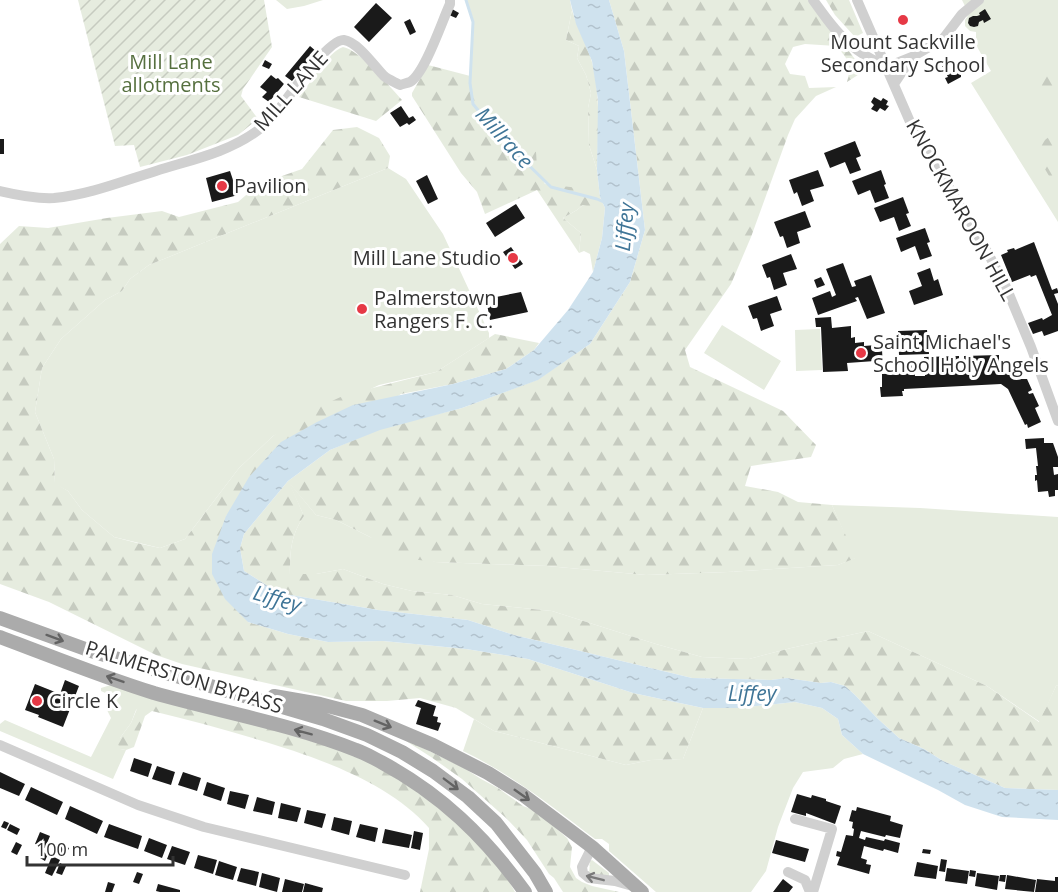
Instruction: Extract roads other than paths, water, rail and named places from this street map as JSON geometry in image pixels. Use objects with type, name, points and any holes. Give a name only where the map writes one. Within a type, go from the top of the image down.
[{"type":"main road","points":[[0,618],[91,651],[323,718],[402,752],[468,797],[496,823],[535,873],[546,892]]},
{"type":"main road","name":"PALMERSTON BYPASS","points":[[0,637],[153,693],[316,736],[358,750],[418,783],[456,814],[490,847],[525,892]]},
{"type":"main road","points":[[224,689],[320,705],[362,715],[433,745],[488,773],[524,795],[592,847],[639,890]]},
{"type":"street","name":"MILL LANE","points":[[0,191],[52,198],[73,195],[183,164],[225,149],[256,132],[266,123],[336,41],[345,40],[361,51],[386,78],[400,85],[411,81],[428,56],[450,0]]},
{"type":"street","points":[[813,0],[850,45],[887,67],[912,57],[943,39],[962,14],[979,0]]},
{"type":"street","name":"KNOCKMAROON HILL","points":[[857,0],[911,124],[1006,287],[1058,422]]},
{"type":"street","points":[[894,84],[912,57]]},
{"type":"street","points":[[0,745],[138,805],[204,827],[405,875]]},
{"type":"street","points":[[795,819],[832,829],[812,892]]},
{"type":"street","points":[[592,847],[582,867],[583,873],[589,878],[615,881],[639,890]]},
{"type":"street","points":[[788,872],[805,880],[812,892]]},
{"type":"water","name":"Liffey","points":[[570,0],[609,0],[624,51],[645,230],[630,282],[590,344],[538,380],[462,408],[380,430],[330,450],[288,481],[244,534],[240,548],[244,571],[279,593],[378,610],[468,620],[514,635],[692,678],[771,680],[787,678],[821,683],[831,682],[845,686],[899,738],[924,749],[943,761],[1005,788],[1058,790],[1058,820],[1002,817],[965,805],[863,754],[842,735],[838,719],[822,708],[795,702],[737,708],[703,708],[633,693],[528,659],[466,649],[383,641],[328,642],[288,634],[248,622],[225,599],[212,574],[212,554],[226,516],[249,477],[281,442],[353,405],[453,384],[506,369],[534,350],[568,310],[593,272],[602,238],[605,208],[600,197],[597,170],[598,100],[592,61],[576,24]]},
{"type":"waterway","name":"Millrace","points":[[466,0],[473,22],[470,83],[473,104],[500,137],[551,187],[606,203]]},
{"type":"place","name":"Mount Sackville Secondary School","points":[[903,20]]},
{"type":"place","name":"Pavilion","points":[[222,186]]},
{"type":"place","name":"Mill Lane Studio","points":[[513,258]]},
{"type":"place","name":"Palmerstown Rangers F. C.","points":[[362,309]]},
{"type":"place","name":"Saint Michael's School Holy Angels","points":[[861,353]]},
{"type":"place","name":"Circle K","points":[[37,701]]},
{"type":"park label","name":"Mill Lane allotments","points":[[171,74]]}]
